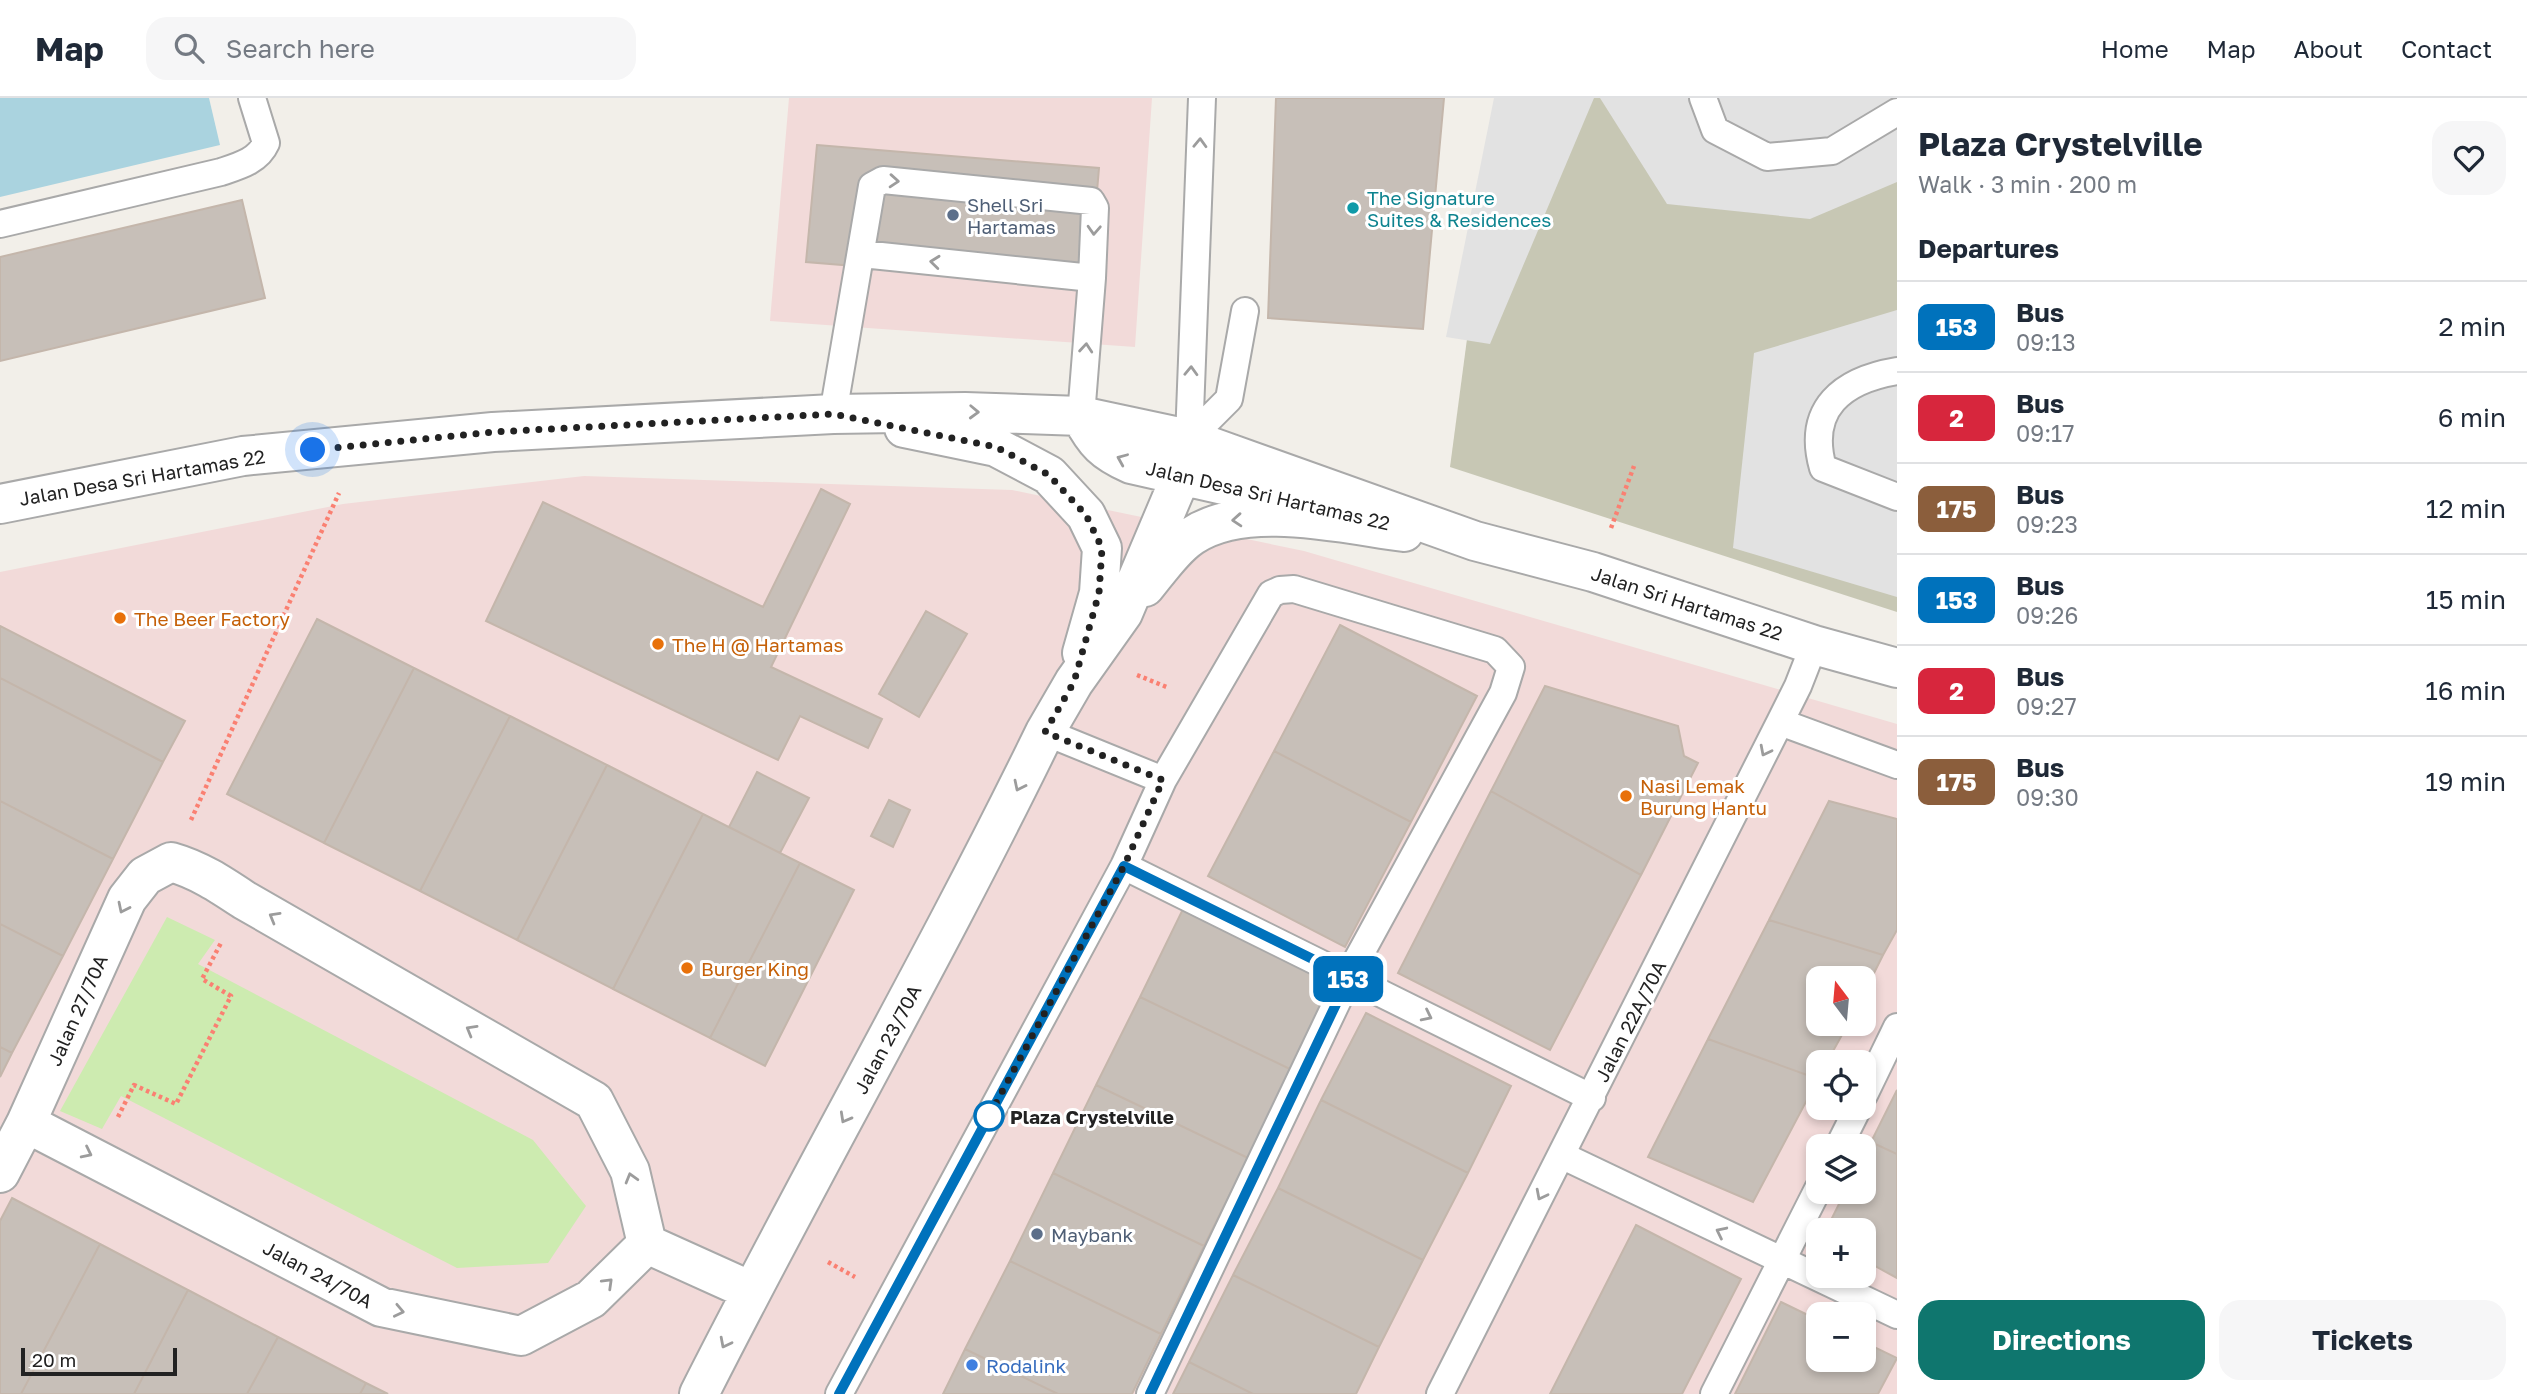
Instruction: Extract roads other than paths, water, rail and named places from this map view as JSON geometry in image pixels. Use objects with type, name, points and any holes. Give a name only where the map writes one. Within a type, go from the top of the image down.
[{"type":"street","name":"Jalan Desa Sri Hartamas 22","points":[[0,504],[243,456],[494,432],[833,414],[965,412],[1081,416],[1189,439]]},
{"type":"street","name":"Jalan 23/70A","points":[[833,414],[996,447],[1049,475],[1086,515],[1102,548],[1099,593],[1074,682]]},
{"type":"street","name":"Jalan Desa Sri Hartamas 22","points":[[1081,416],[1091,436],[1108,453],[1132,464],[1475,541]]},
{"type":"street","name":"Jalan 23/70A","points":[[699,1394],[751,1291],[883,1048],[1045,732],[1074,682],[1123,613],[1181,475],[1189,439]]},
{"type":"street","name":"Jalan Sri Hartamas 22","points":[[1189,439],[1475,541],[1593,572],[1814,645],[1897,668]]},
{"type":"street","name":"Jalan Sri Hartamas 22","points":[[1123,613],[1169,558],[1192,536],[1225,520],[1280,516],[1475,541]]},
{"type":"street","name":"Jalan 27/70A","points":[[0,1173],[26,1123],[127,899],[145,876],[171,862],[193,869],[594,1101],[630,1171],[647,1244]]},
{"type":"street","name":"Jalan 24/70A","points":[[26,1123],[381,1307],[522,1336],[591,1299],[647,1244]]},
{"type":"street","points":[[647,1244],[751,1291]]},
{"type":"lane","points":[[0,224],[247,164],[263,150],[266,143],[252,98]]},
{"type":"lane","points":[[1189,439],[1202,98]]},
{"type":"lane","points":[[1703,98],[1715,130],[1767,158],[1832,151],[1897,112]]},
{"type":"lane","points":[[833,414],[872,186],[883,180],[1091,201],[1095,208],[1092,278],[1081,416]]},
{"type":"lane","points":[[862,254],[1092,278]]},
{"type":"lane","points":[[1189,439],[1229,399],[1245,312]]},
{"type":"lane","points":[[1897,371],[1873,375],[1835,396],[1819,426],[1817,448],[1823,468],[1897,497]]},
{"type":"lane","points":[[839,1394],[1124,866],[1163,780],[1271,594],[1294,589],[1495,650],[1511,667],[1503,693],[1349,977],[1150,1394]]},
{"type":"lane","name":"Jalan 22A/70A","points":[[1440,1394],[1798,686],[1814,645]]},
{"type":"lane","points":[[1780,722],[1897,765]]},
{"type":"lane","points":[[1045,732],[1163,780]]},
{"type":"lane","points":[[1124,866],[1592,1098]]},
{"type":"lane","points":[[1876,1070],[1897,1027]]},
{"type":"lane","points":[[1561,1155],[1897,1315]]},
{"type":"lane","points":[[1714,1394],[1811,1204]]},
{"type":"water","points":[[0,98],[209,98],[220,145],[0,197]]},
{"type":"place","name":"The Signature Suites & Residences","points":[[1353,208]]},
{"type":"place","name":"Shell Sri Hartamas","points":[[953,215]]},
{"type":"place","name":"The Beer Factory","points":[[120,618]]},
{"type":"place","name":"The H @ Hartamas","points":[[658,644]]},
{"type":"place","name":"Nasi Lemak Burung Hantu","points":[[1626,796]]},
{"type":"place","name":"Burger King","points":[[687,968]]},
{"type":"place","name":"Plaza Crystelville","points":[[989,1116]]},
{"type":"place","name":"Maybank","points":[[1037,1234]]},
{"type":"place","name":"Rodalink","points":[[972,1365]]}]
